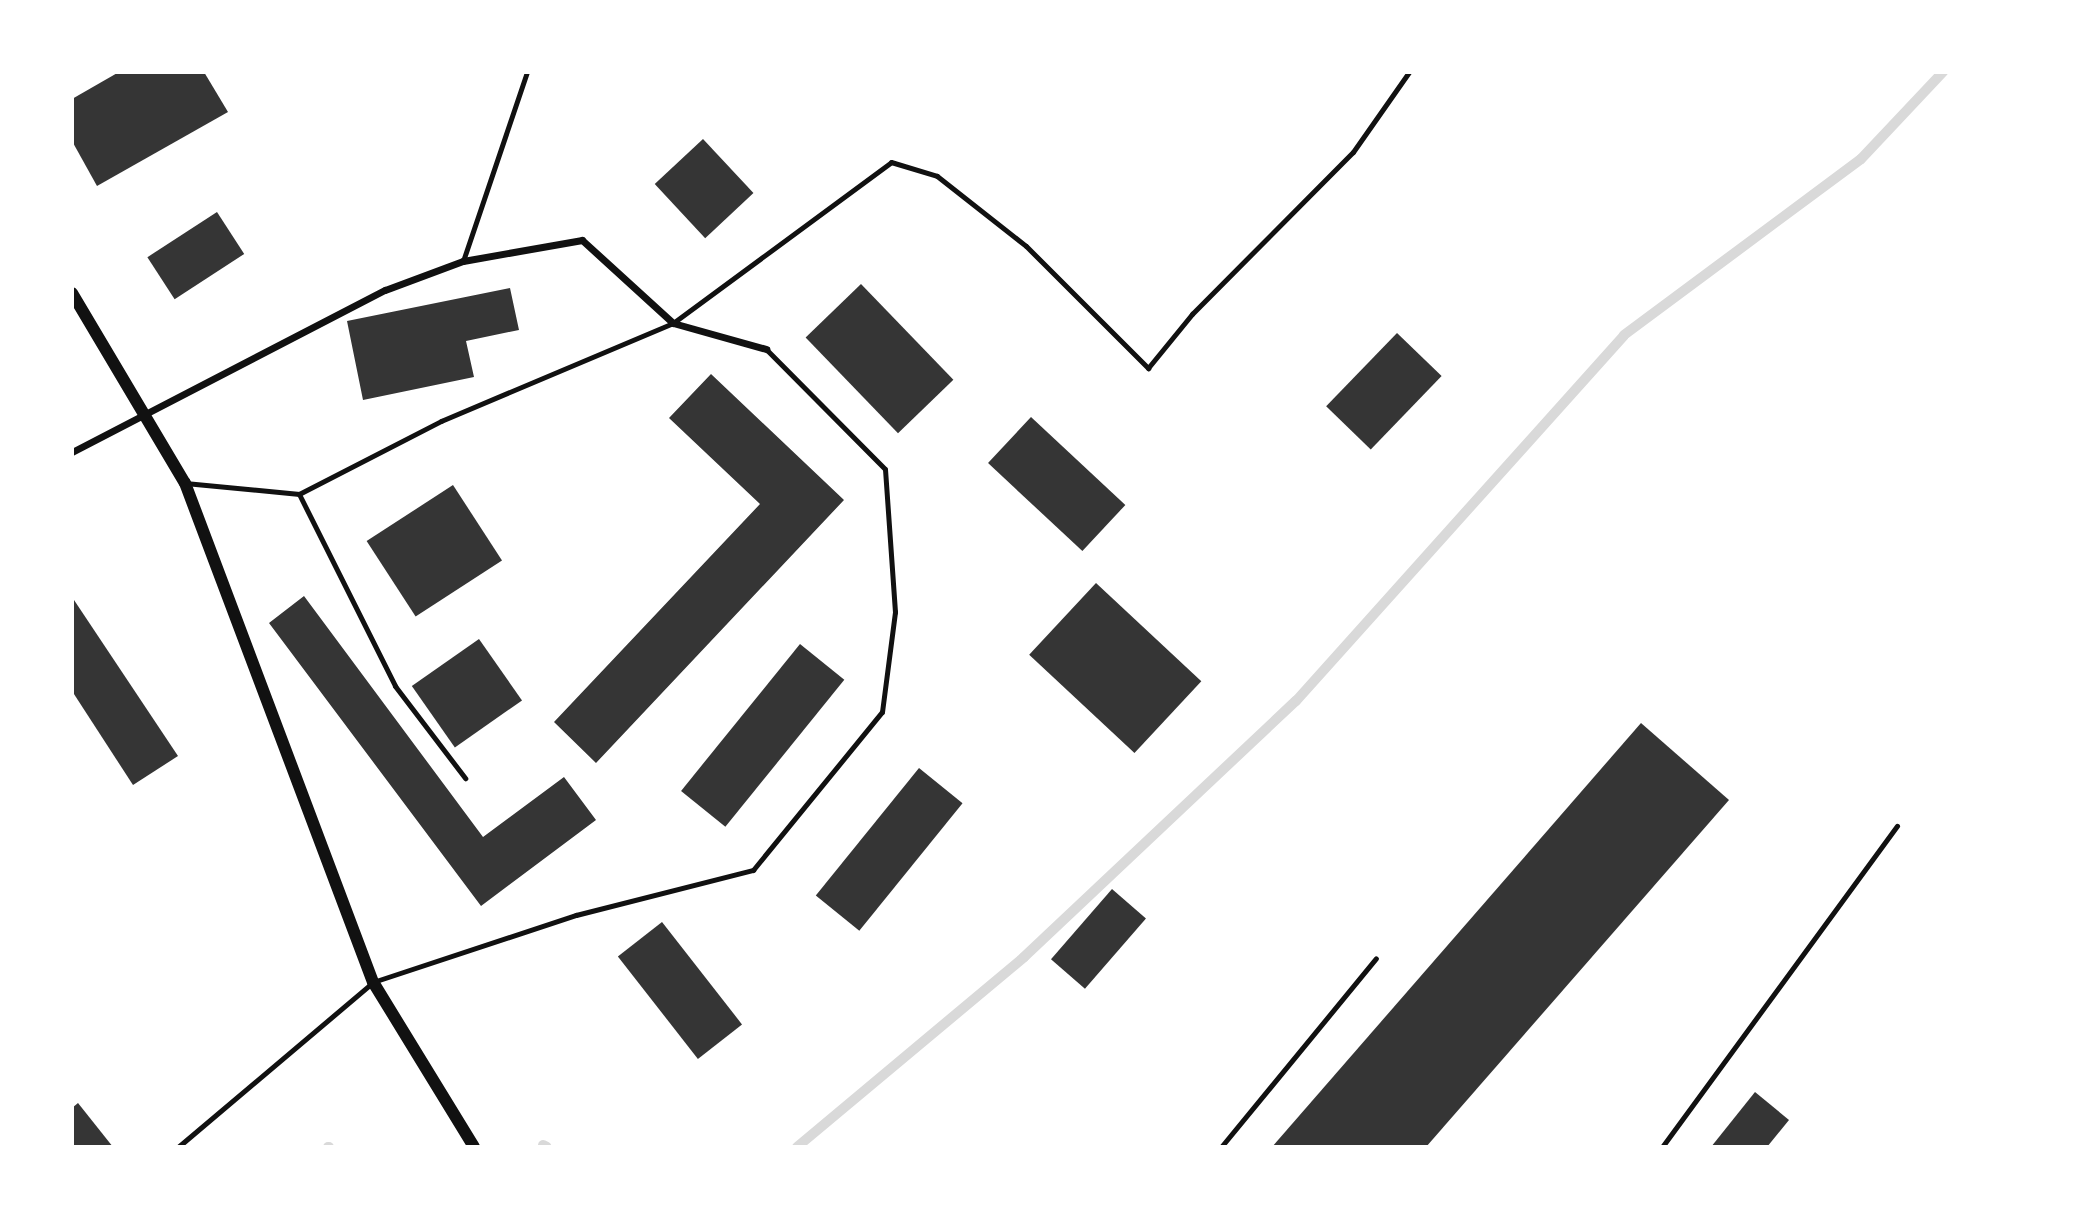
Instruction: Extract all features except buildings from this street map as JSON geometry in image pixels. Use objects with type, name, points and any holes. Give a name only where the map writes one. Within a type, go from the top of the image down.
[{"type":"street","points":[[72,452],[149,418],[385,290],[464,261],[582,240],[673,323],[766,349]]},
{"type":"street","points":[[72,293],[149,418],[184,483],[373,982],[474,1147]]},
{"type":"lane","points":[[464,261],[527,72]]},
{"type":"lane","points":[[184,483],[299,494],[441,421],[673,323],[891,162],[937,176],[1026,246],[1148,368],[1353,152],[1409,72]]},
{"type":"lane","points":[[178,1147],[373,982],[576,915],[753,870],[883,712],[895,612],[885,469],[766,349]]},
{"type":"lane","points":[[299,494],[395,686],[465,778]]},
{"type":"lane","points":[[1662,1147],[1897,826]]},
{"type":"lane","points":[[1221,1147],[1376,958]]},
{"type":"waterway","points":[[797,1147],[1024,957],[1296,701],[1624,335],[1861,159],[1943,72]]},
{"type":"waterway","points":[[543,1145],[547,1147]]}]
